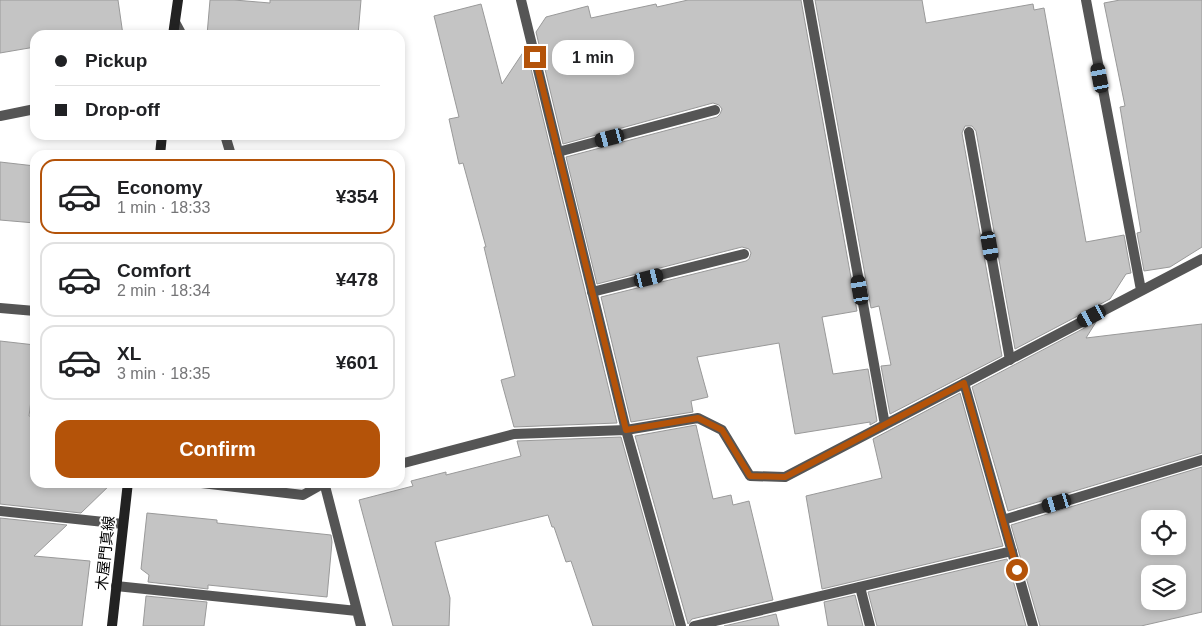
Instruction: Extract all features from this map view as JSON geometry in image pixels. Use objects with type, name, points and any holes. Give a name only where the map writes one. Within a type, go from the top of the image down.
[{"type":"main road","points":[[174,30],[178,0]]},
{"type":"main road","name":"木屋門真線","points":[[112,626],[127,488]]},
{"type":"street","points":[[521,0],[626,430],[681,626]]},
{"type":"street","points":[[808,0],[885,425]]},
{"type":"street","points":[[1086,0],[1141,290]]},
{"type":"street","points":[[175,22],[179,30]]},
{"type":"street","points":[[0,116],[30,110]]},
{"type":"street","points":[[558,152],[715,110]]},
{"type":"street","points":[[969,132],[1010,360]]},
{"type":"street","points":[[592,292],[744,254]]},
{"type":"street","points":[[405,463],[514,434],[626,430],[698,418],[722,430],[750,476],[785,477],[1202,259]]},
{"type":"street","points":[[0,308],[30,311]]},
{"type":"street","points":[[964,383],[1033,626]]},
{"type":"street","points":[[1003,520],[1202,460]]},
{"type":"street","points":[[244,488],[303,495],[316,488]]},
{"type":"street","points":[[326,488],[361,626]]},
{"type":"street","points":[[0,511],[123,524]]},
{"type":"street","points":[[694,626],[1012,551]]},
{"type":"street","points":[[116,586],[357,611]]},
{"type":"street","points":[[860,587],[870,626]]},
{"type":"building","points":[[0,0],[118,0],[122,30],[30,30],[30,48],[0,53]]},
{"type":"building","points":[[210,0],[270,3],[270,0],[361,0],[358,30],[207,30]]},
{"type":"building","points":[[688,0],[801,0],[857,311],[822,317],[833,374],[868,369],[877,421],[870,425],[870,422],[795,434],[779,343],[697,357],[708,397],[691,401],[693,412],[631,422],[601,297],[746,261],[751,253],[749,249],[742,247],[597,284],[566,157],[717,117],[722,109],[719,105],[713,103],[563,144],[536,32],[546,17],[588,6],[591,18],[656,4],[657,7]]},
{"type":"building","points":[[815,0],[922,0],[926,23],[1033,4],[1034,10],[1044,8],[1086,242],[1124,235],[1131,273],[1126,274],[1110,299],[1015,349],[976,131],[972,126],[965,126],[962,133],[1002,356],[890,414],[881,366],[891,365],[879,306],[871,308]]},
{"type":"building","points":[[1120,0],[1202,0],[1202,247],[1170,267],[1144,271],[1137,233],[1141,232],[1120,107],[1125,106],[1104,3]]},
{"type":"building","points":[[481,4],[502,84],[526,48],[617,423],[514,427],[501,380],[515,376],[484,247],[486,247],[463,163],[459,164],[449,119],[459,117],[434,16]]},
{"type":"building","points":[[0,162],[30,165],[30,223],[0,220]]},
{"type":"building","points":[[1096,322],[1086,338],[1202,324],[1202,453],[1008,511],[972,387]]},
{"type":"building","points":[[0,341],[30,344],[30,488],[107,488],[81,513],[0,504]]},
{"type":"building","points":[[960,393],[1003,546],[822,589],[806,496],[882,478],[873,439]]},
{"type":"building","points":[[696,425],[713,499],[731,495],[733,505],[749,501],[773,600],[692,619],[688,624],[635,436]]},
{"type":"building","points":[[621,437],[674,626],[593,626],[571,561],[566,562],[548,515],[435,542],[450,598],[449,626],[393,626],[359,500],[413,486],[411,481],[446,472],[446,475],[521,456],[517,441]]},
{"type":"building","points":[[1202,467],[1202,612],[1141,626],[1040,626],[1011,525]]},
{"type":"building","points":[[147,513],[217,520],[217,523],[331,535],[327,597],[208,585],[208,589],[148,582],[149,575],[141,569]]},
{"type":"building","points":[[0,518],[67,525],[34,556],[90,561],[82,626],[0,626]]},
{"type":"building","points":[[1007,559],[1026,626],[877,626],[868,592]]},
{"type":"building","points":[[855,595],[863,626],[828,626],[824,602]]},
{"type":"building","points":[[146,596],[207,602],[204,626],[143,626]]},
{"type":"building","points":[[776,614],[779,626],[724,626]]},
{"type":"route","points":[[535,57],[626,430],[698,418],[722,430],[750,476],[785,477],[964,383],[1017,570]]}]
